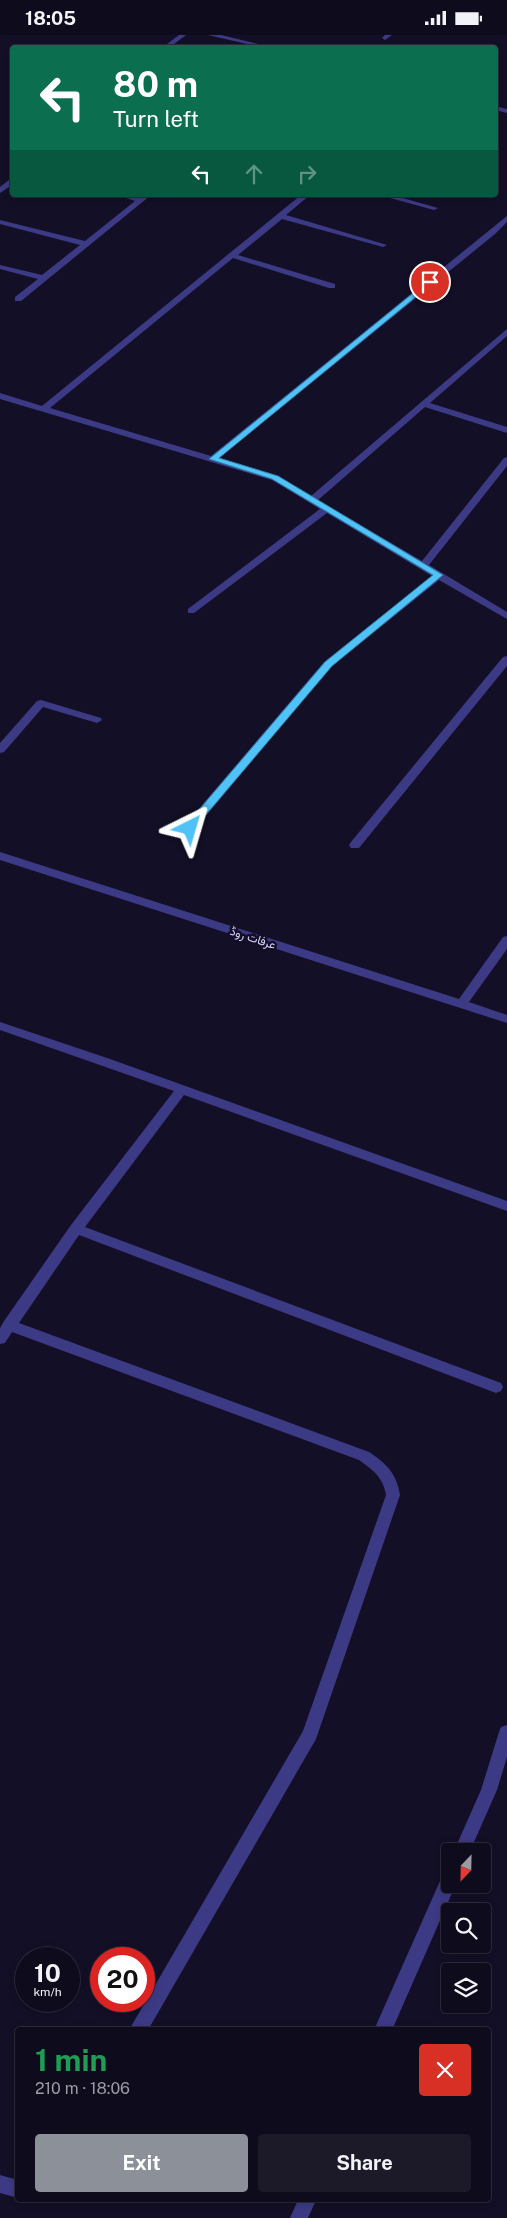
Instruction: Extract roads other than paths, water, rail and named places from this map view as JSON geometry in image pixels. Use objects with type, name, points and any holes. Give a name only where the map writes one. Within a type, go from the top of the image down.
[{"type":"street","points":[[169,45],[183,35]]},
{"type":"street","points":[[211,35],[258,45]]},
{"type":"street","points":[[0,191],[10,183]]},
{"type":"street","points":[[18,299],[144,197]]},
{"type":"street","points":[[44,409],[304,197]]},
{"type":"street","points":[[391,197],[434,208]]},
{"type":"street","points":[[280,216],[383,245]]},
{"type":"street","points":[[213,459],[484,238],[507,217]]},
{"type":"street","points":[[0,222],[86,244]]},
{"type":"street","points":[[231,255],[332,286]]},
{"type":"street","points":[[0,267],[43,278]]},
{"type":"street","points":[[312,500],[507,332]]},
{"type":"street","points":[[0,396],[275,478],[507,616]]},
{"type":"street","points":[[424,404],[507,430]]},
{"type":"street","points":[[423,566],[507,460]]},
{"type":"street","points":[[191,611],[326,508]]},
{"type":"street","points":[[190,828],[328,664],[438,575]]},
{"type":"street","points":[[355,845],[507,659]]},
{"type":"street","points":[[0,750],[41,703],[97,720]]},
{"type":"street","name":"عرفات روڈ","points":[[0,856],[507,1019]]},
{"type":"street","points":[[461,1005],[507,939]]},
{"type":"street","points":[[0,1026],[182,1089],[507,1206]]},
{"type":"street","points":[[0,1339],[76,1229],[182,1089]]},
{"type":"street","points":[[76,1229],[496,1387]]},
{"type":"street","points":[[9,1325],[364,1457],[381,1468],[392,1482],[393,1495],[310,1734],[140,2027]]},
{"type":"street","points":[[466,1843],[489,1790],[507,1732]]},
{"type":"street","points":[[384,2027],[444,1893]]},
{"type":"street","points":[[0,2184],[15,2188]]},
{"type":"street","points":[[299,2218],[306,2202]]}]
